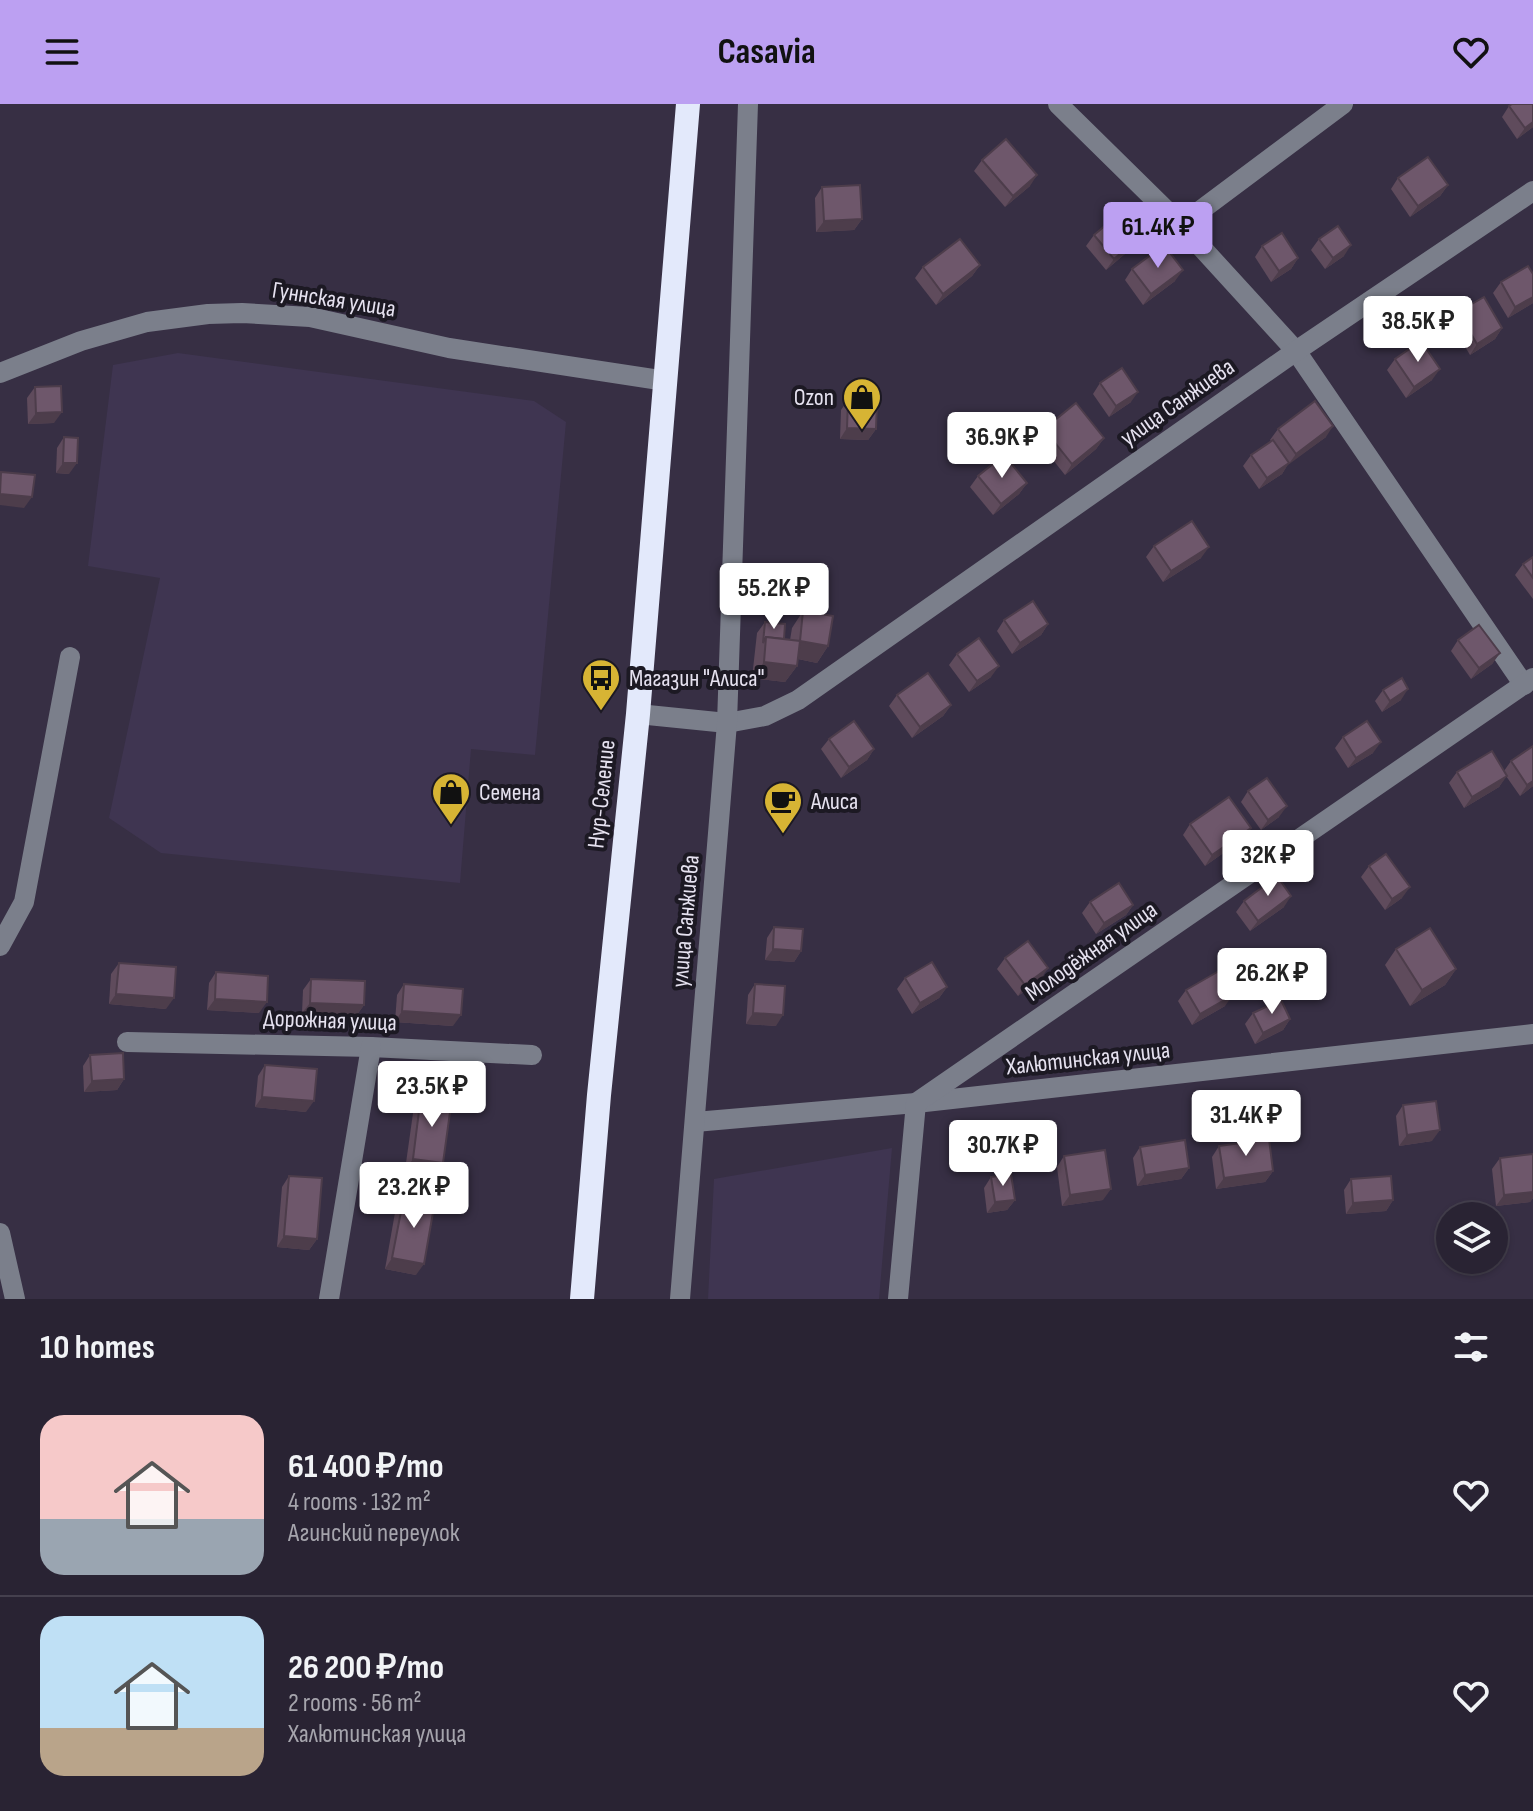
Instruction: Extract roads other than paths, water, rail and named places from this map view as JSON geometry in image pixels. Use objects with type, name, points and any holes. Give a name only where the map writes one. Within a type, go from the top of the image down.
[{"type":"highway","name":"Нур-Селение","points":[[582,1299],[638,714],[688,104]]},
{"type":"street","name":"улица Санжиева","points":[[680,1299],[727,723],[748,104]]},
{"type":"street","points":[[1181,225],[1343,104]]},
{"type":"street","points":[[1069,108],[1296,351],[1528,681]]},
{"type":"street","name":"улица Санжиева","points":[[638,714],[727,723],[765,716],[798,700],[1296,351],[1533,191]]},
{"type":"street","name":"Гуннская улица","points":[[0,373],[81,341],[147,322],[192,315],[242,313],[310,317],[449,348],[666,381]]},
{"type":"street","points":[[0,946],[24,902],[70,657]]},
{"type":"street","name":"Молодёжная улица","points":[[916,1103],[1528,681]]},
{"type":"street","name":"Халютинская улица","points":[[695,1122],[916,1103],[1533,1034]]},
{"type":"street","name":"Дорожная улица","points":[[127,1042],[371,1047],[532,1055]]},
{"type":"street","points":[[329,1299],[371,1047]]},
{"type":"street","points":[[898,1299],[916,1103]]},
{"type":"street","points":[[0,1233],[15,1299]]},
{"type":"place","name":"Ozon","points":[[862,431]]},
{"type":"place","name":"Магазин \"Алиса\"","points":[[601,712]]},
{"type":"place","name":"Семена","points":[[451,826]]},
{"type":"place","name":"Алиса","points":[[783,835]]}]
